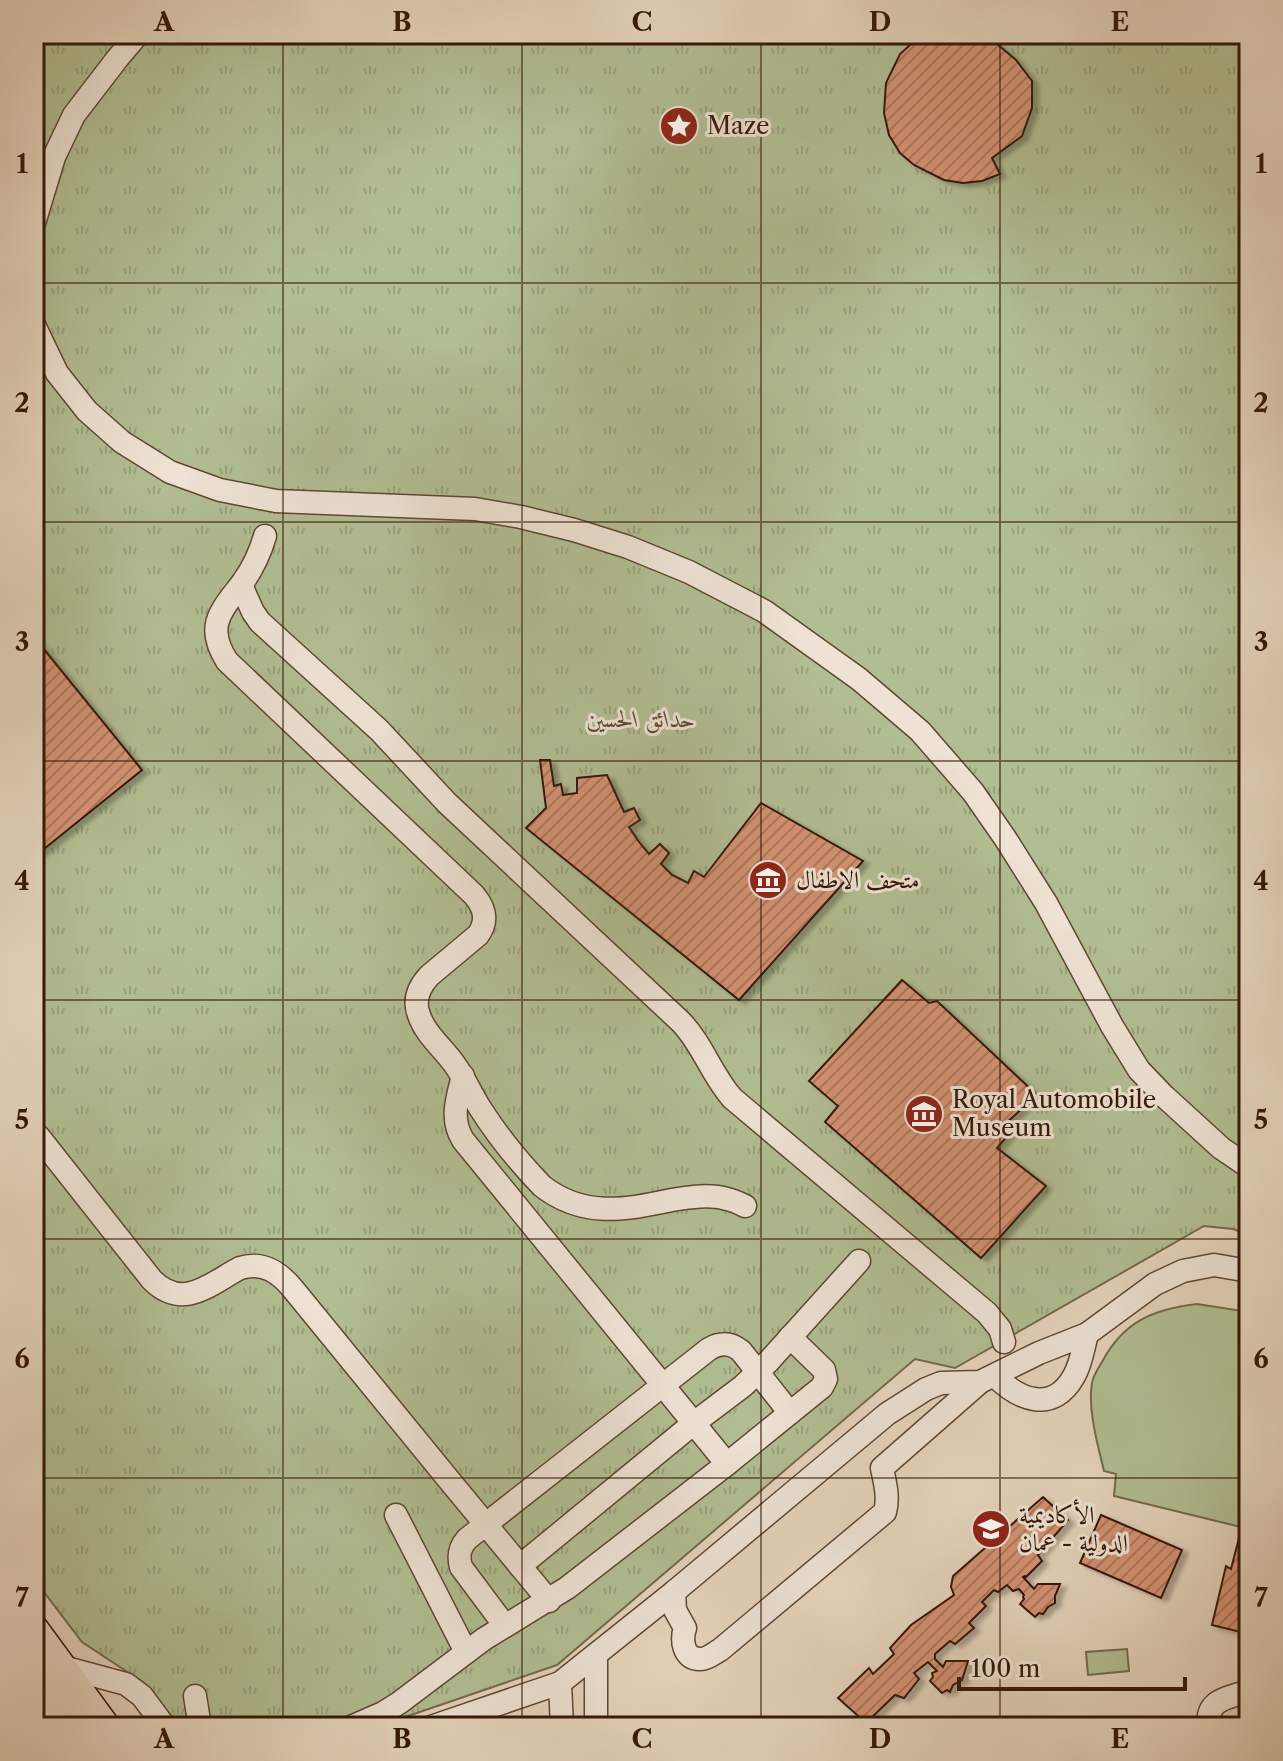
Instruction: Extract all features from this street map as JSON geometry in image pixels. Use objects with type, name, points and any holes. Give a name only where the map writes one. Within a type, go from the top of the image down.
[{"type":"main road","points":[[34,1629],[106,1727]]},
{"type":"main road","points":[[34,1672],[74,1726]]},
{"type":"street","points":[[34,223],[54,157],[74,115],[138,34]]},
{"type":"street","points":[[34,325],[57,373],[87,411],[122,442],[170,472],[220,490],[276,501],[475,509],[521,517],[628,547],[689,572],[764,611],[859,679],[920,731],[973,792],[1005,838],[1046,903],[1139,1070],[1212,1140],[1249,1167]]},
{"type":"street","points":[[265,536],[241,585],[222,608],[218,619],[221,651],[227,661],[474,895],[483,907],[485,922],[478,935],[422,983],[418,993],[418,1013],[463,1076],[484,1115],[533,1176],[565,1201],[591,1208],[618,1209],[686,1198],[714,1197],[745,1206]]},
{"type":"street","points":[[241,585],[260,622],[379,730],[447,803],[681,1022],[701,1047],[717,1078],[732,1098],[987,1313],[1000,1329],[1004,1342]]},
{"type":"street","points":[[463,1076],[455,1118],[463,1140],[727,1464]]},
{"type":"street","points":[[39,1137],[152,1280],[167,1291],[194,1294],[248,1266],[265,1267],[280,1275],[549,1601]]},
{"type":"street","points":[[520,1566],[758,1372],[859,1261]]},
{"type":"street","points":[[674,1592],[675,1610],[685,1628],[682,1638],[685,1650],[692,1657],[707,1658],[885,1512],[887,1496],[882,1468],[988,1379],[1039,1353],[1087,1334],[1155,1284],[1183,1271],[1214,1265],[1249,1271]]},
{"type":"street","points":[[431,1727],[560,1683],[887,1414],[926,1389],[941,1383],[988,1379],[1022,1397],[1038,1399],[1054,1396],[1074,1376],[1087,1334]]},
{"type":"street","points":[[351,1727],[399,1703],[466,1652],[549,1601],[822,1387],[826,1379],[824,1370],[790,1337]]},
{"type":"street","points":[[505,1626],[461,1567],[462,1545],[709,1349],[722,1344],[736,1347],[790,1413]]},
{"type":"street","points":[[396,1515],[466,1652]]},
{"type":"street","points":[[596,1655],[596,1727]]},
{"type":"street","points":[[63,1667],[126,1684],[142,1696],[165,1727]]},
{"type":"street","points":[[560,1683],[562,1727]]},
{"type":"street","points":[[1209,1727],[1211,1708],[1219,1701],[1249,1691]]},
{"type":"street","points":[[195,1696],[200,1727]]},
{"type":"street","points":[[34,1703],[74,1726]]},
{"type":"green space","name":"حدائق الحسين","points":[[34,34],[1249,34],[1249,1235],[1233,1229],[1204,1226],[955,1368],[915,1359],[557,1665],[376,1727],[176,1727],[144,1683],[82,1642],[34,1579]]},
{"type":"green space","points":[[1197,1304],[1249,1312],[1249,1529],[1114,1496],[1116,1474],[1104,1471],[1099,1450],[1091,1389],[1110,1348],[1141,1320],[1167,1310]]},
{"type":"green space","points":[[1127,1649],[1129,1671],[1088,1675],[1086,1652]]},
{"type":"building","points":[[922,34],[937,34],[941,44],[962,38],[997,44],[1016,60],[1032,81],[1032,108],[1022,136],[992,158],[1000,174],[982,181],[963,183],[944,180],[914,165],[900,153],[889,135],[884,113],[886,83],[900,54]]},
{"type":"building","points":[[34,637],[142,770],[34,857]]},
{"type":"building","name":"متحف الاطفال","points":[[540,760],[550,760],[554,786],[561,784],[563,795],[577,793],[577,778],[607,775],[624,812],[634,808],[640,820],[629,827],[639,842],[649,854],[660,844],[669,853],[661,864],[672,875],[688,883],[694,871],[704,877],[761,803],[863,861],[739,1000],[526,828],[546,808]]},
{"type":"building","name":"Royal Automobile Museum","points":[[902,980],[929,1003],[937,1001],[1037,1095],[1004,1125],[1009,1134],[997,1148],[1046,1186],[981,1258],[825,1122],[838,1106],[809,1081]]},
{"type":"building","points":[[1043,1497],[1068,1520],[1038,1555],[1042,1561],[1023,1577],[1034,1589],[1038,1584],[1060,1584],[1055,1603],[1035,1617],[1020,1604],[1024,1595],[1019,1589],[1013,1591],[1007,1585],[998,1592],[994,1590],[982,1602],[986,1606],[969,1623],[974,1628],[955,1644],[950,1641],[935,1654],[935,1659],[943,1667],[946,1661],[968,1661],[962,1680],[953,1685],[950,1692],[942,1693],[930,1681],[932,1673],[937,1671],[928,1662],[914,1673],[919,1679],[904,1698],[895,1695],[866,1723],[838,1698],[869,1668],[873,1674],[894,1654],[890,1648],[911,1625],[954,1595],[951,1587],[953,1576]]},
{"type":"building","points":[[1101,1515],[1182,1550],[1161,1598],[1080,1563]]},
{"type":"building","points":[[1239,1538],[1249,1541],[1249,1634],[1212,1625],[1226,1566],[1231,1569]]},
{"type":"place","name":"Maze","points":[[679,126]]},
{"type":"place","name":"متحف الاطفال","points":[[768,880]]},
{"type":"place","name":"Royal Automobile Museum","points":[[924,1114]]},
{"type":"place","name":"الأكاديمية الدولية - عمان","points":[[991,1529]]}]
